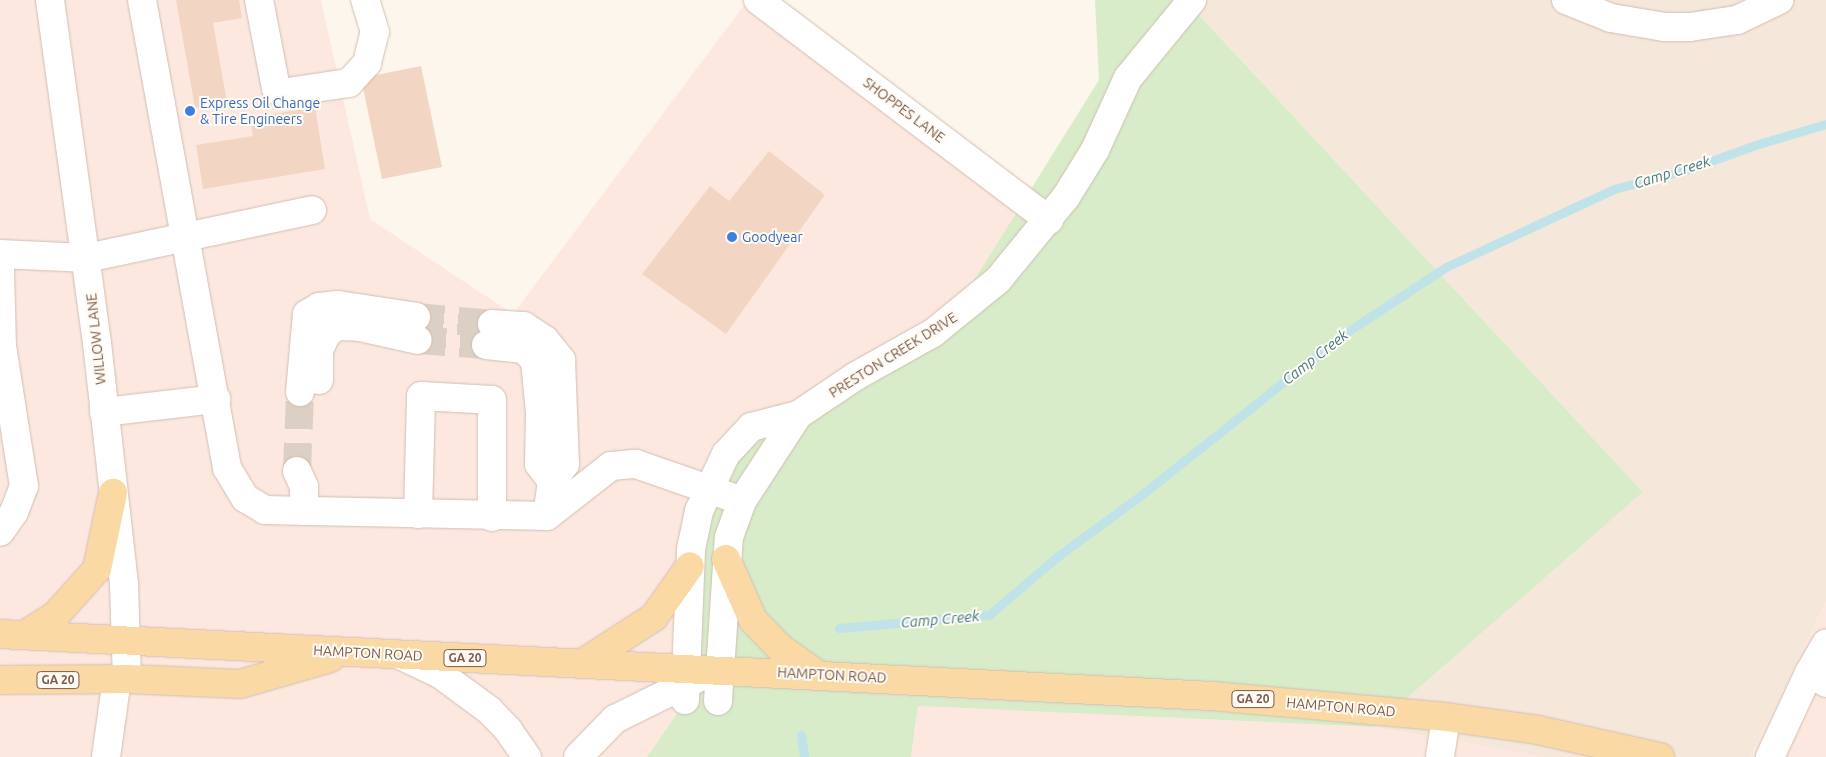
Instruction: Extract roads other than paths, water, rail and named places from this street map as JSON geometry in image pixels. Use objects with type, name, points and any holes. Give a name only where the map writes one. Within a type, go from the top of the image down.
[{"type":"main road","points":[[13,634],[55,616],[97,569],[113,493]]},
{"type":"main road","points":[[726,559],[753,620],[780,648],[817,674]]},
{"type":"main road","points":[[583,663],[654,617],[690,566]]},
{"type":"main road","name":"HAMPTON ROAD","points":[[13,634],[126,638],[348,652],[583,663],[685,683],[720,670],[1212,696],[1446,717],[1538,730],[1660,757]]},
{"type":"main road","name":"GA 20","points":[[0,680],[122,679],[240,684],[348,652]]},
{"type":"street","name":"WILLOW LANE","points":[[50,0],[87,258],[124,584],[126,638],[122,679],[106,757]]},
{"type":"street","points":[[142,0],[216,399],[227,468],[237,490],[245,498],[265,510],[305,484],[418,514],[492,517],[547,516],[611,466],[636,464],[742,501]]},
{"type":"street","points":[[259,0],[276,88],[281,93],[350,84],[367,63],[376,32],[365,0]]},
{"type":"street","name":"SHOPPES LANE","points":[[758,0],[1050,220]]},
{"type":"street","name":"PRESTON CREEK DRIVE","points":[[685,683],[690,566],[694,531],[708,488],[726,454],[742,434],[764,422],[798,415],[856,376],[933,333],[975,302],[1019,258],[1050,220],[1095,150],[1128,78],[1192,0]]},
{"type":"street","points":[[1566,0],[1610,18],[1665,27],[1690,27],[1737,20],[1779,0]]},
{"type":"street","points":[[0,254],[87,258],[312,210]]},
{"type":"street","points":[[0,270],[2,346],[24,486],[14,512],[0,532]]},
{"type":"street","points":[[309,393],[307,314],[320,307],[338,305],[417,329]]},
{"type":"street","points":[[489,334],[524,326],[545,340],[560,360],[565,464],[552,480],[547,516]]},
{"type":"street","points":[[418,514],[421,396],[492,400],[492,517]]},
{"type":"street","points":[[104,412],[216,399]]},
{"type":"street","name":"PRESTON CREEK DRIVE","points":[[718,701],[726,559],[729,537],[742,501],[798,415]]},
{"type":"street","points":[[1770,757],[1817,678],[1826,642]]},
{"type":"street","points":[[398,654],[440,674],[488,710],[508,730],[527,757]]},
{"type":"street","points":[[578,757],[615,719],[685,683]]},
{"type":"street","points":[[1440,757],[1446,717]]},
{"type":"waterway","name":"Camp Creek","points":[[839,628],[989,615],[1058,556],[1140,496],[1341,336],[1446,267],[1614,189],[1686,170],[1755,145],[1826,124]]},
{"type":"waterway","name":"Camp Creek","points":[[801,735],[804,757]]},
{"type":"tunnel","points":[[416,317],[492,324]]},
{"type":"tunnel","points":[[418,340],[486,345]]},
{"type":"tunnel","points":[[297,471],[300,392]]},
{"type":"place","name":"Express Oil Change & Tire Engineers","points":[[190,111]]},
{"type":"place","name":"Goodyear","points":[[732,237]]}]
